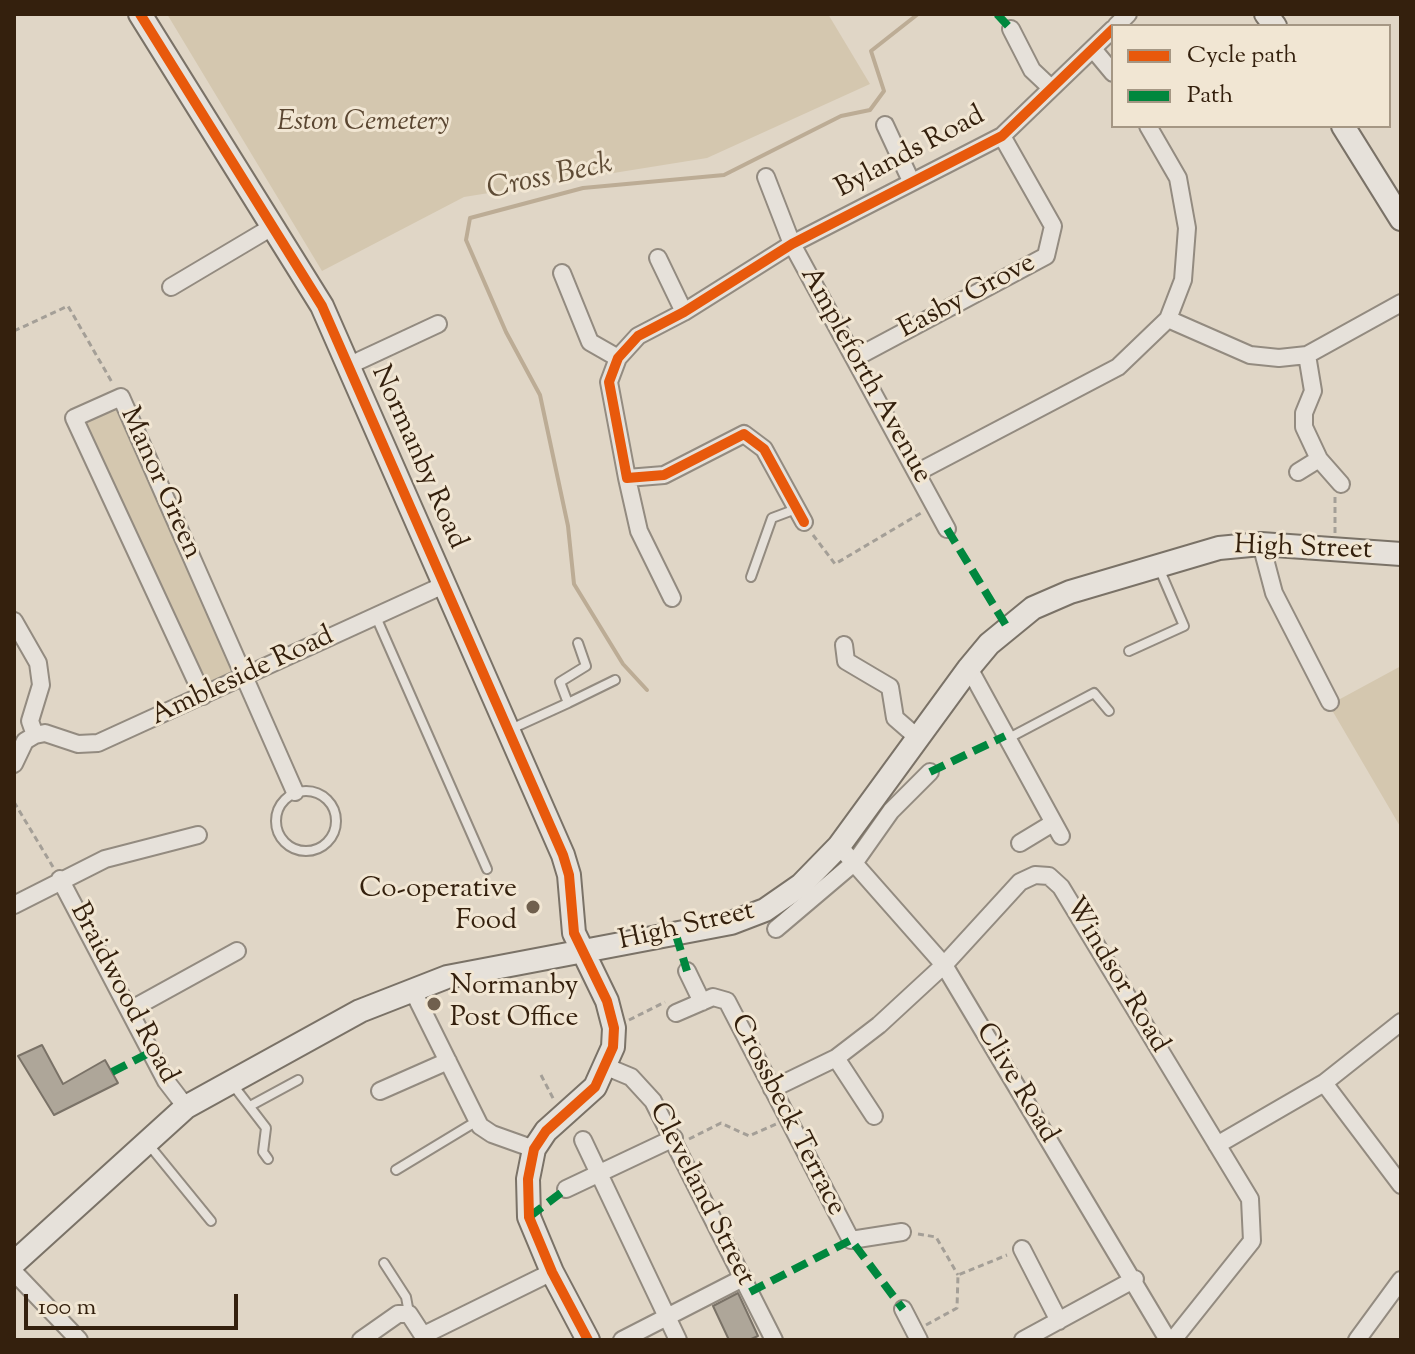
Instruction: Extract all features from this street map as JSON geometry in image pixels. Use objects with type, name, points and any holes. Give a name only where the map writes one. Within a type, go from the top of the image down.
[{"type":"main road","name":"Normanby Road","points":[[140,14],[322,306],[350,365],[563,855],[574,933],[607,1001],[614,1028]]},
{"type":"main road","points":[[1344,128],[1401,219]]},
{"type":"main road","name":"High Street","points":[[14,1263],[186,1107],[360,1011],[412,989],[484,968],[731,923],[765,910],[801,885],[839,846],[969,668],[989,644],[1033,608],[1070,592],[1219,548],[1261,544],[1401,554]]},
{"type":"main road","points":[[588,1340],[552,1272],[529,1217],[528,1179],[534,1149],[546,1131],[595,1087],[607,1067],[614,1028]]},
{"type":"street","points":[[1011,29],[1032,70],[1050,87]]},
{"type":"street","name":"Bylands Road","points":[[618,358],[638,336],[684,312],[792,244],[1002,136],[1111,31]]},
{"type":"street","points":[[1093,49],[1111,71]]},
{"type":"street","points":[[885,125],[911,181]]},
{"type":"street","points":[[918,472],[1118,367],[1168,319],[1183,280],[1187,228],[1178,178],[1149,128]]},
{"type":"street","name":"Easby Grove","points":[[855,358],[1046,256],[1053,226],[1002,136]]},
{"type":"street","name":"Ampleforth Avenue","points":[[766,177],[792,244],[947,529]]},
{"type":"street","points":[[171,287],[272,227]]},
{"type":"street","points":[[658,258],[684,312]]},
{"type":"street","points":[[562,273],[590,342],[618,358],[609,382],[627,478],[639,531],[672,598]]},
{"type":"street","points":[[1168,319],[1250,355],[1279,358],[1307,355],[1401,303]]},
{"type":"street","points":[[350,365],[438,324]]},
{"type":"street","points":[[1307,355],[1313,391],[1304,413],[1304,427],[1319,459],[1338,482]]},
{"type":"street","name":"Manor Green","points":[[203,696],[74,418],[121,397],[295,792]]},
{"type":"street","points":[[627,478],[664,475],[744,434],[764,449],[800,516]]},
{"type":"street","points":[[1298,472],[1319,459]]},
{"type":"street","points":[[1261,544],[1274,593],[1330,702]]},
{"type":"street","name":"Ambleside Road","points":[[35,735],[45,733],[78,744],[98,743],[446,584]]},
{"type":"street","points":[[14,621],[38,663],[41,685],[30,721],[35,735],[25,741],[14,764]]},
{"type":"street","points":[[844,645],[846,661],[890,687],[895,718],[918,738]]},
{"type":"street","points":[[969,668],[1057,830],[1020,843]]},
{"type":"street","points":[[776,929],[855,862],[891,811],[930,772]]},
{"type":"street","points":[[14,905],[60,879],[105,859],[198,835]]},
{"type":"street","name":"Clive Road","points":[[839,846],[944,965],[1170,1340]]},
{"type":"street","name":"Windsor Road","points":[[772,1089],[836,1058],[879,1025],[944,965],[1020,882],[1035,875],[1049,876],[1061,887],[1250,1199],[1252,1241],[1170,1340]]},
{"type":"street","name":"Braidwood Road","points":[[60,879],[166,1081],[186,1107]]},
{"type":"street","points":[[130,1010],[237,951]]},
{"type":"street","name":"Crossbeck Terrace","points":[[687,971],[707,999],[727,1001],[851,1240],[902,1232]]},
{"type":"street","points":[[412,989],[478,1120],[492,1134],[534,1149]]},
{"type":"street","points":[[676,1013],[707,999]]},
{"type":"street","points":[[1217,1145],[1324,1083],[1401,1022]]},
{"type":"street","points":[[836,1058],[874,1116]]},
{"type":"street","points":[[380,1091],[448,1061]]},
{"type":"street","name":"Cleveland Street","points":[[607,1067],[642,1085],[676,1141],[774,1340]]},
{"type":"street","points":[[1324,1083],[1401,1185]]},
{"type":"street","points":[[583,1140],[678,1340]]},
{"type":"street","points":[[566,1189],[598,1172],[676,1141]]},
{"type":"street","points":[[1022,1249],[1059,1321]]},
{"type":"street","points":[[14,1272],[79,1340]]},
{"type":"street","points":[[361,1340],[398,1314],[409,1314],[425,1337],[552,1272]]},
{"type":"street","points":[[622,1340],[743,1278]]},
{"type":"street","points":[[1023,1340],[1135,1279]]},
{"type":"street","points":[[1357,1340],[1401,1280]]},
{"type":"street","points":[[903,1309],[917,1335]]},
{"type":"lane","points":[[751,577],[772,518],[800,516]]},
{"type":"lane","points":[[1129,651],[1184,626],[1158,564]]},
{"type":"lane","points":[[376,617],[487,869]]},
{"type":"lane","points":[[568,703],[560,682],[586,666],[578,643]]},
{"type":"lane","points":[[510,729],[615,680]]},
{"type":"lane","points":[[1007,740],[1094,693],[1109,711]]},
{"type":"lane","points":[[295,792],[319,793],[334,807],[334,833],[320,848],[301,851],[291,847],[278,831],[280,806],[295,792]]},
{"type":"lane","points":[[230,1080],[266,1128],[263,1152],[268,1159]]},
{"type":"lane","points":[[250,1106],[298,1080]]},
{"type":"lane","points":[[396,1170],[478,1120]]},
{"type":"lane","points":[[146,1141],[211,1221]]},
{"type":"lane","points":[[384,1263],[406,1297],[409,1314]]},
{"type":"path","points":[[14,331],[68,306],[121,397]]},
{"type":"path","points":[[1335,549],[1338,482]]},
{"type":"path","points":[[800,516],[835,564],[934,506]]},
{"type":"path","points":[[14,802],[60,879]]},
{"type":"path","points":[[614,1028],[669,1000],[676,1013]]},
{"type":"path","points":[[676,1141],[721,1123],[749,1136],[787,1119]]},
{"type":"path","points":[[902,1232],[936,1237],[958,1275],[957,1308],[917,1335]]},
{"type":"path","points":[[958,1275],[1022,1249]]},
{"type":"green space","name":"Eston Cemetery","points":[[167,14],[828,14],[870,84],[707,158],[464,197],[322,271]]},
{"type":"green space","points":[[116,410],[235,676],[206,693],[81,422]]},
{"type":"green space","points":[[1401,666],[1401,828],[1329,705]]},
{"type":"building","points":[[42,1045],[63,1084],[105,1060],[118,1083],[54,1115],[18,1056]]},
{"type":"building","points":[[738,1293],[758,1336],[749,1340],[729,1340],[713,1306]]},
{"type":"waterway","name":"Cross Beck","points":[[647,690],[623,664],[574,584],[568,526],[540,395],[506,332],[466,240],[470,218],[583,188],[724,175],[841,116],[870,110],[884,91],[871,51],[918,14]]},
{"type":"marked path","points":[[997,14],[1011,29]]},
{"type":"marked path","points":[[947,529],[1007,627]]},
{"type":"marked path","points":[[930,772],[1005,736]]},
{"type":"marked path","points":[[676,935],[687,971]]},
{"type":"marked path","points":[[112,1072],[151,1052]]},
{"type":"marked path","points":[[529,1217],[566,1189]]},
{"type":"marked path","points":[[750,1292],[851,1240],[903,1309]]},
{"type":"cycle path","points":[[140,14],[322,306],[563,855],[569,875],[574,933],[607,1001],[614,1028],[613,1047],[595,1087],[546,1131],[534,1149],[528,1179],[529,1217],[552,1272],[588,1340]]},
{"type":"cycle path","points":[[804,522],[764,449],[744,434],[664,475],[627,478],[609,382],[618,358],[638,336],[684,312],[792,244],[1002,136],[1111,31]]},
{"type":"place","name":"Co-operative Food","points":[[533,907]]},
{"type":"place","name":"Normanby Post Office","points":[[434,1004]]}]
